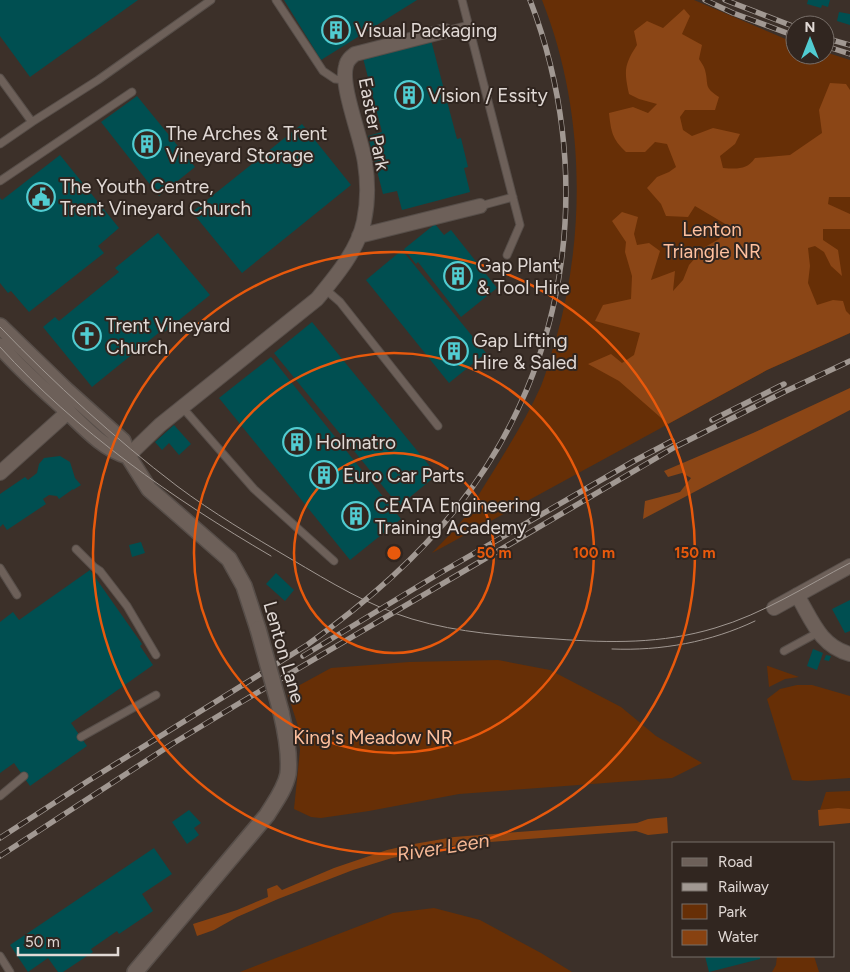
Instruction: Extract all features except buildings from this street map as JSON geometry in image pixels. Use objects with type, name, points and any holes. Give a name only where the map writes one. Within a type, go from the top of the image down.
[{"type":"street","name":"Easter Park","points":[[128,456],[146,437],[317,298],[348,258],[360,236],[366,207],[367,177],[346,80],[345,67],[350,58],[355,54],[445,31]]},
{"type":"street","points":[[360,236],[480,206]]},
{"type":"street","name":"Lenton Lane","points":[[0,326],[122,442],[128,456],[149,488],[229,558],[244,586],[258,628],[285,727],[288,774],[281,794],[267,815],[135,972]]},
{"type":"street","points":[[0,346],[100,441],[118,453],[128,456]]},
{"type":"street","points":[[65,389],[68,412]]},
{"type":"street","points":[[0,473],[68,412]]},
{"type":"street","points":[[774,608],[850,566]]},
{"type":"street","points":[[797,595],[827,644],[850,654]]},
{"type":"lane","points":[[0,144],[98,80],[211,0]]},
{"type":"lane","points":[[276,0],[323,71],[335,79],[346,80]]},
{"type":"lane","points":[[462,0],[520,225],[507,255]]},
{"type":"lane","points":[[445,31],[469,25]]},
{"type":"lane","points":[[0,78],[32,122]]},
{"type":"lane","points":[[0,181],[132,92]]},
{"type":"lane","points":[[480,206],[513,197]]},
{"type":"lane","points":[[325,288],[340,302],[438,426]]},
{"type":"lane","points":[[182,407],[254,489],[334,560]]},
{"type":"lane","points":[[76,548],[100,571],[127,606],[156,655]]},
{"type":"lane","points":[[0,568],[18,595]]},
{"type":"lane","points":[[784,651],[819,632]]},
{"type":"lane","points":[[81,737],[156,695]]},
{"type":"lane","points":[[0,796],[24,776]]},
{"type":"lane","points":[[0,956],[10,972]]},
{"type":"green space","name":"Lenton Triangle NR","points":[[542,0],[694,0],[785,39],[785,65],[835,65],[835,55],[850,60],[850,333],[767,370],[432,553],[465,517],[511,442],[541,386],[556,339],[573,255],[576,212],[576,168],[573,125],[566,82],[556,41]]},
{"type":"green space","name":"King's Meadow NR","points":[[498,660],[550,670],[621,707],[656,736],[702,763],[672,778],[459,794],[321,818],[311,817],[294,809],[300,750],[298,726],[287,692],[331,668],[409,662]]},
{"type":"green space","points":[[767,666],[799,677],[785,679],[769,687]]},
{"type":"green space","points":[[797,685],[812,685],[850,696],[850,778],[807,781],[792,780],[767,699],[780,689]]},
{"type":"green space","points":[[850,791],[850,809],[820,810],[826,792]]},
{"type":"green space","points":[[434,908],[480,920],[572,972],[240,972],[393,913]]},
{"type":"green space","points":[[777,957],[814,957],[819,972],[772,972],[776,965]]},
{"type":"shaded area","points":[[684,9],[690,16],[682,34],[702,45],[699,59],[705,69],[709,88],[719,97],[715,110],[685,110],[680,117],[683,130],[692,136],[713,128],[740,134],[735,144],[720,156],[723,168],[745,167],[755,158],[790,155],[822,133],[819,110],[830,83],[846,84],[850,90],[850,197],[829,197],[828,204],[850,214],[850,229],[823,229],[823,240],[838,250],[842,276],[831,266],[824,252],[815,246],[808,248],[810,266],[808,283],[817,305],[833,300],[843,301],[846,311],[850,315],[850,333],[767,370],[668,424],[619,381],[588,364],[611,354],[622,363],[634,355],[640,333],[595,321],[603,305],[631,299],[632,276],[625,252],[626,242],[612,221],[622,212],[638,217],[634,234],[637,245],[649,243],[660,251],[651,280],[675,271],[673,291],[683,280],[689,265],[705,247],[719,239],[727,225],[695,206],[688,217],[666,216],[661,204],[647,188],[657,177],[676,167],[667,144],[655,142],[645,152],[626,152],[615,139],[611,125],[609,113],[633,107],[648,113],[657,104],[629,94],[626,68],[637,45],[634,31],[647,21],[663,28]]},
{"type":"shaded area","points":[[850,388],[850,410],[643,519],[645,501],[680,492],[691,478],[682,473],[668,477],[664,471],[753,433]]},
{"type":"water","points":[[850,809],[850,823],[819,826],[818,810]]},
{"type":"water","name":"River Leen","points":[[667,817],[668,833],[648,835],[636,831],[463,844],[392,858],[353,870],[278,899],[237,917],[214,930],[197,936],[193,924],[237,910],[268,897],[267,889],[277,885],[282,890],[334,868],[387,850],[454,837],[637,823],[648,819]]},
{"type":"tram line","points":[[0,327],[42,369],[130,449],[191,496],[247,533],[335,585],[396,614],[430,624],[466,631],[520,637],[596,641],[656,640],[695,633],[733,622],[784,599],[850,563]]},
{"type":"tram line","points":[[0,347],[61,407],[127,462],[198,511],[271,556]]},
{"type":"tram line","points":[[612,649],[667,647],[685,644],[721,635],[755,621]]},
{"type":"railway","points":[[0,838],[307,645],[348,614],[388,580],[443,525],[497,449],[527,389],[548,326],[561,262],[566,196],[562,130],[550,64],[530,0]]},
{"type":"railway","points":[[705,0],[733,13],[785,32]]},
{"type":"railway","points":[[725,0],[785,23]]},
{"type":"railway","points":[[835,41],[850,45]]},
{"type":"railway","points":[[835,49],[850,54]]},
{"type":"railway","points":[[0,856],[172,744],[238,704],[675,447],[850,361]]},
{"type":"railway","points":[[712,420],[784,384]]},
{"type":"railway","points":[[303,656],[440,573],[672,441]]},
{"type":"place","name":"Visual Packaging","points":[[336,30]]},
{"type":"place","name":"Vision / Essity","points":[[409,95]]},
{"type":"place","name":"The Arches & Trent Vineyard Storage","points":[[147,144]]},
{"type":"place","name":"The Youth Centre, Trent Vineyard Church","points":[[41,197]]},
{"type":"place","name":"Gap Plant & Tool Hire","points":[[458,276]]},
{"type":"place","name":"Trent Vineyard Church","points":[[87,336]]},
{"type":"place","name":"Gap Lifting Hire & Saled","points":[[454,351]]},
{"type":"place","name":"Holmatro","points":[[297,442]]},
{"type":"place","name":"Euro Car Parts","points":[[324,475]]},
{"type":"place","name":"CEATA Engineering Training Academy","points":[[356,516]]}]
